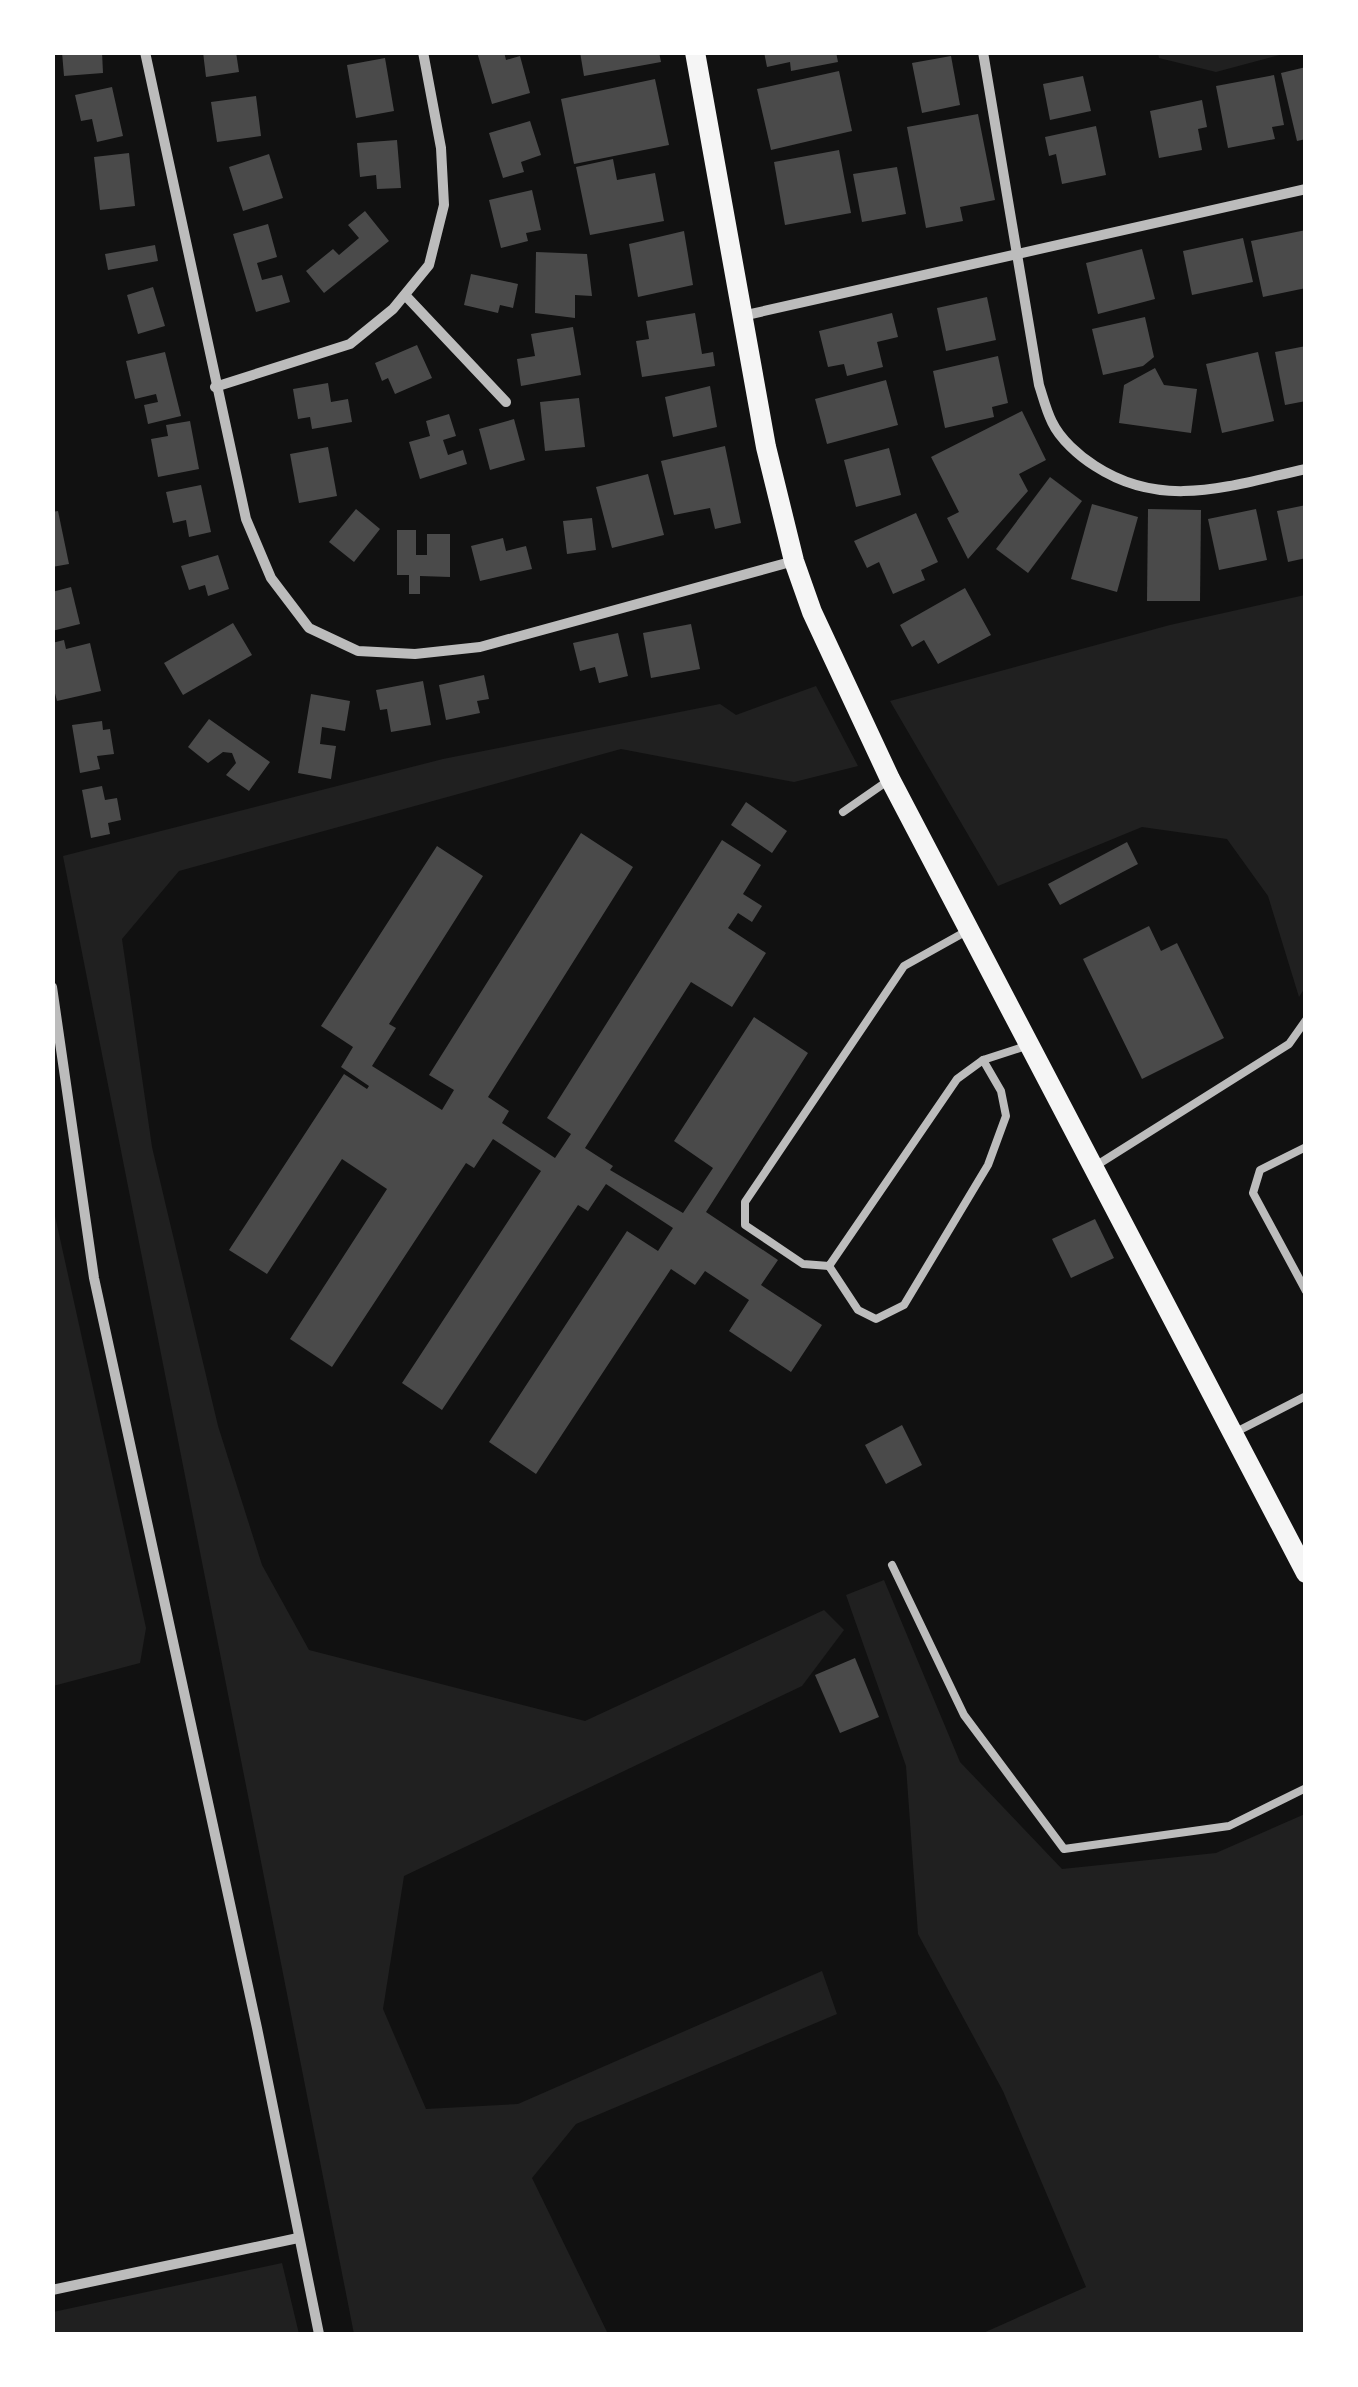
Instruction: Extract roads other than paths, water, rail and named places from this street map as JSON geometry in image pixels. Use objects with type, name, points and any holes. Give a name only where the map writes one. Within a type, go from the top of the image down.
[{"type":"main road","points":[[695,52],[766,447],[794,561],[835,664],[890,780],[1306,1574]]},
{"type":"street","points":[[145,52],[246,518],[271,578],[308,628],[358,651],[415,654],[480,647],[794,561]]},
{"type":"street","points":[[215,387],[350,344],[394,309],[429,265],[444,205],[442,148],[422,52]]},
{"type":"street","points":[[983,52],[1039,385],[1053,424],[1080,457],[1117,480],[1158,492],[1200,491],[1306,469]]},
{"type":"street","points":[[742,316],[1306,189]]},
{"type":"street","points":[[404,295],[506,402]]},
{"type":"street","points":[[52,987],[94,1278],[319,2334]]},
{"type":"street","points":[[52,2290],[298,2238]]},
{"type":"lane","points":[[843,812],[890,780]]},
{"type":"lane","points":[[829,1266],[803,1264],[745,1225],[745,1202],[904,966],[969,929]]},
{"type":"lane","points":[[1094,1168],[1289,1044],[1306,1020]]},
{"type":"lane","points":[[829,1266],[957,1079],[982,1060],[1029,1045]]},
{"type":"lane","points":[[829,1266],[858,1310],[876,1319],[904,1305],[988,1165],[1006,1116],[1002,1090],[982,1060]]},
{"type":"lane","points":[[1306,1147],[1260,1170],[1253,1194],[1306,1291]]},
{"type":"lane","points":[[1233,1434],[1306,1396]]},
{"type":"lane","points":[[892,1565],[964,1715],[1064,1850],[1230,1826],[1306,1788]]}]
